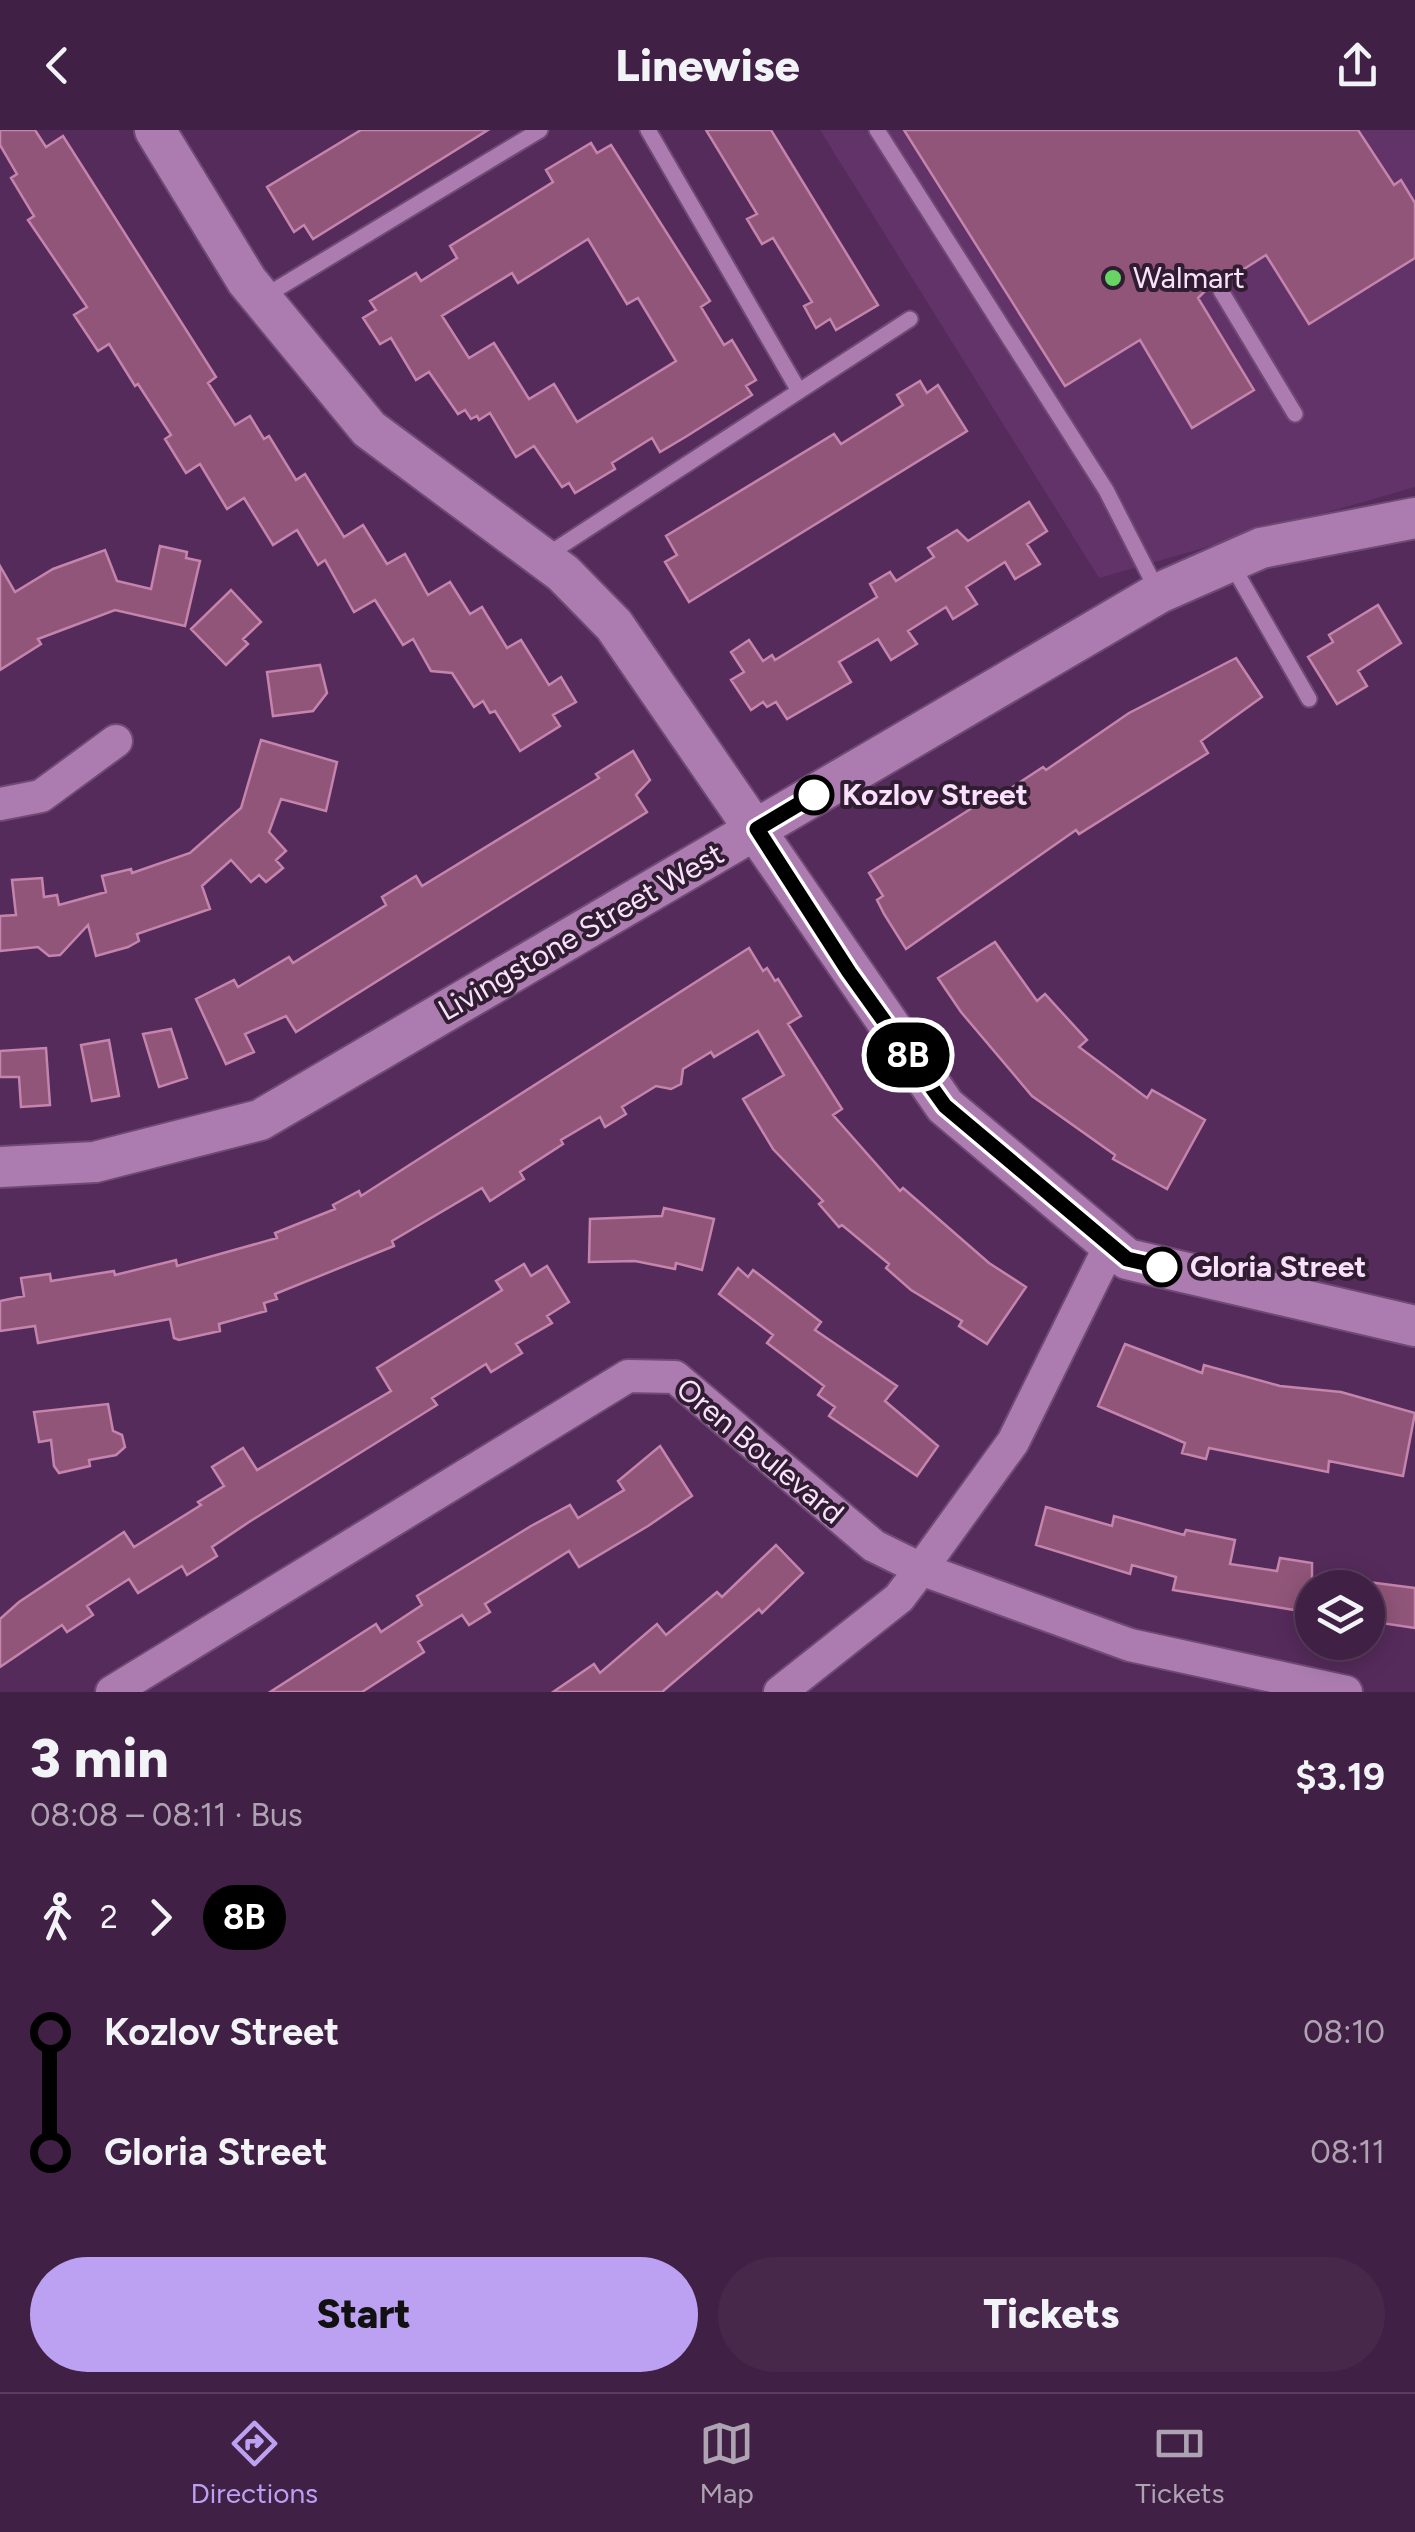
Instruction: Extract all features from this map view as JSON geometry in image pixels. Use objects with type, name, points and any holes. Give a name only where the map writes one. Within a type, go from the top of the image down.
[{"type":"street","points":[[155,130],[261,298],[369,429],[543,558],[614,625],[757,829],[849,972],[945,1106],[1127,1259],[1415,1326]]},
{"type":"street","name":"Livingstone Street West","points":[[0,1167],[95,1162],[260,1120],[1159,594],[1260,548],[1415,518]]},
{"type":"street","points":[[0,804],[42,796],[116,742]]},
{"type":"street","points":[[780,1692],[899,1598],[921,1569],[1012,1442],[1110,1246]]},
{"type":"street","name":"Oren Boulevard","points":[[112,1692],[628,1376],[675,1376],[874,1546],[921,1569],[1130,1645],[1204,1678],[1346,1692]]},
{"type":"lane","points":[[261,298],[540,130]]},
{"type":"lane","points":[[648,130],[799,391]]},
{"type":"lane","points":[[877,130],[1106,490],[1159,594]]},
{"type":"lane","points":[[1221,291],[1295,414]]},
{"type":"lane","points":[[543,558],[910,319]]},
{"type":"lane","points":[[1230,562],[1310,699]]},
{"type":"shaded area","points":[[820,130],[1415,130],[1415,487],[1099,578]]},
{"type":"building","points":[[0,130],[35,130],[46,147],[63,136],[216,377],[208,383],[235,425],[250,416],[264,439],[269,436],[296,480],[305,474],[344,537],[363,525],[387,564],[405,554],[428,595],[450,582],[470,614],[482,607],[507,648],[521,640],[549,685],[561,677],[576,702],[553,715],[560,726],[520,751],[495,711],[490,713],[483,701],[474,707],[452,673],[431,671],[413,639],[403,645],[375,600],[354,612],[325,560],[318,565],[297,530],[273,545],[244,498],[227,509],[200,464],[186,473],[165,439],[171,435],[138,384],[135,386],[109,344],[98,351],[74,315],[87,307],[28,220],[34,216],[11,178],[17,174],[0,145]]},
{"type":"building","points":[[361,130],[488,130],[313,239],[304,225],[294,232],[267,187]]},
{"type":"building","points":[[706,130],[771,130],[878,305],[836,330],[830,319],[816,328],[804,306],[812,302],[773,238],[762,244],[747,219],[757,214]]},
{"type":"building","name":"Walmart","points":[[904,130],[1358,130],[1394,185],[1401,180],[1415,203],[1415,258],[1309,324],[1266,255],[1225,281],[1214,282],[1198,298],[1254,390],[1192,428],[1140,340],[1065,386]]},
{"type":"building","points":[[591,143],[597,153],[611,145],[710,301],[701,307],[724,345],[732,340],[756,380],[746,386],[752,395],[687,436],[660,452],[652,438],[612,463],[615,469],[575,493],[569,483],[562,487],[534,446],[516,457],[490,413],[479,420],[477,416],[471,419],[465,410],[458,414],[429,372],[416,380],[391,338],[380,344],[363,318],[376,310],[370,301],[416,273],[421,281],[457,258],[450,246],[553,182],[546,170]],"holes":[[[588,239],[627,304],[638,298],[676,361],[577,422],[554,384],[529,399],[494,343],[469,358],[442,316],[512,273],[518,283]]]},
{"type":"building","points":[[920,381],[927,393],[938,385],[967,431],[689,602],[665,562],[677,555],[666,536],[834,434],[841,444],[903,405],[897,395]]},
{"type":"building","points":[[1029,502],[1047,531],[1027,544],[1040,564],[1015,579],[1005,562],[966,587],[977,604],[953,619],[946,607],[908,631],[917,644],[891,660],[878,639],[839,662],[851,682],[787,719],[776,702],[767,707],[763,702],[751,710],[731,680],[744,672],[731,652],[749,640],[763,661],[772,655],[775,660],[877,597],[870,584],[890,572],[896,581],[934,557],[928,548],[957,530],[968,541]]},
{"type":"building","points":[[160,546],[187,552],[186,558],[200,561],[185,626],[115,610],[38,639],[41,644],[0,670],[0,566],[15,592],[53,569],[105,550],[117,581],[151,589]]},
{"type":"building","points":[[231,590],[261,622],[243,639],[248,644],[226,665],[191,629]]},
{"type":"building","points":[[1378,605],[1401,643],[1358,671],[1367,686],[1337,704],[1308,657],[1333,642],[1329,635]]},
{"type":"building","points":[[1236,658],[1262,697],[1201,741],[1208,753],[1079,834],[1076,830],[906,949],[877,900],[883,896],[869,873],[988,798],[990,802],[1043,767],[1046,770],[1129,713]]},
{"type":"building","points":[[320,665],[327,693],[313,711],[273,716],[267,672]]},
{"type":"building","points":[[261,740],[337,762],[326,811],[281,799],[269,832],[286,851],[276,860],[283,868],[266,882],[259,875],[251,882],[231,860],[202,886],[210,909],[137,934],[139,941],[128,947],[96,956],[88,925],[60,955],[49,956],[38,947],[0,951],[0,916],[16,915],[12,880],[42,878],[44,897],[57,895],[59,905],[106,892],[102,876],[131,869],[132,873],[190,853],[241,808]]},
{"type":"building","points":[[633,751],[650,780],[636,795],[647,812],[296,1032],[286,1016],[245,1034],[254,1052],[226,1064],[196,999],[234,980],[238,987],[289,957],[293,963],[386,905],[382,897],[416,876],[422,886],[599,778],[596,774]]},
{"type":"building","points":[[995,942],[1037,1001],[1045,994],[1087,1040],[1079,1047],[1147,1098],[1152,1090],[1205,1120],[1167,1189],[1113,1159],[1115,1155],[1032,1096],[961,1012],[938,978]]},
{"type":"building","points":[[749,948],[763,971],[767,968],[775,981],[778,979],[801,1016],[788,1024],[842,1109],[833,1115],[900,1191],[903,1188],[989,1263],[1026,1287],[987,1344],[959,1326],[962,1321],[911,1290],[886,1268],[889,1264],[842,1225],[839,1227],[819,1204],[823,1201],[773,1149],[743,1099],[784,1075],[758,1031],[714,1057],[711,1052],[683,1069],[681,1084],[671,1089],[656,1086],[622,1107],[626,1114],[605,1127],[600,1117],[561,1140],[563,1144],[520,1172],[524,1179],[490,1201],[482,1188],[392,1241],[394,1246],[275,1294],[277,1299],[264,1303],[266,1311],[219,1324],[220,1331],[179,1340],[174,1338],[170,1319],[38,1343],[35,1326],[0,1331],[0,1301],[24,1296],[21,1278],[50,1274],[51,1281],[114,1271],[115,1275],[176,1260],[177,1266],[277,1238],[275,1233],[335,1209],[333,1205],[359,1191],[361,1196]]},
{"type":"building","points":[[171,1029],[187,1078],[159,1087],[143,1034]]},
{"type":"building","points":[[109,1040],[119,1096],[92,1101],[81,1045]]},
{"type":"building","points":[[46,1048],[50,1105],[21,1107],[19,1077],[0,1077],[0,1051]]},
{"type":"building","points":[[664,1208],[714,1219],[702,1270],[676,1263],[675,1269],[635,1261],[589,1262],[590,1219],[662,1216]]},
{"type":"building","points":[[524,1264],[531,1276],[547,1266],[569,1302],[547,1316],[552,1323],[516,1344],[522,1353],[491,1372],[486,1364],[432,1398],[437,1405],[212,1547],[217,1556],[187,1575],[182,1566],[138,1593],[129,1579],[87,1606],[93,1615],[67,1632],[62,1625],[0,1667],[0,1619],[19,1602],[124,1532],[134,1547],[201,1505],[198,1502],[224,1486],[212,1467],[243,1448],[257,1470],[391,1391],[377,1368],[502,1290],[496,1281]]},
{"type":"building","points":[[738,1268],[748,1277],[753,1270],[821,1322],[815,1330],[897,1386],[885,1401],[938,1446],[917,1476],[829,1416],[835,1407],[818,1395],[824,1386],[767,1343],[773,1335],[719,1294]]},
{"type":"building","points":[[1125,1344],[1202,1373],[1204,1365],[1280,1386],[1341,1392],[1415,1413],[1403,1476],[1329,1461],[1328,1472],[1209,1448],[1206,1459],[1182,1453],[1185,1443],[1098,1406]]},
{"type":"building","points":[[108,1404],[113,1431],[122,1435],[125,1447],[116,1455],[89,1460],[90,1466],[59,1473],[54,1466],[51,1440],[39,1442],[34,1412]]},
{"type":"building","points":[[660,1446],[692,1496],[648,1526],[579,1567],[569,1551],[485,1604],[490,1612],[469,1625],[462,1615],[418,1642],[424,1652],[362,1692],[270,1692],[376,1624],[381,1632],[422,1605],[417,1596],[531,1526],[570,1505],[578,1518],[624,1490],[618,1481]]},
{"type":"building","points":[[1046,1507],[1112,1526],[1114,1516],[1184,1535],[1186,1530],[1235,1540],[1230,1564],[1277,1571],[1280,1558],[1312,1563],[1312,1570],[1295,1570],[1295,1610],[1173,1590],[1176,1577],[1132,1565],[1130,1574],[1036,1545]]},
{"type":"building","points":[[776,1545],[803,1573],[762,1613],[759,1609],[662,1692],[553,1692],[594,1664],[600,1673],[657,1624],[666,1635],[717,1592],[722,1597]]},
{"type":"building","points":[[1385,1584],[1415,1588],[1415,1628],[1385,1624]]},
{"type":"bus line","name":"8B","points":[[814,795],[757,829],[849,972],[945,1106],[1127,1259],[1162,1267]]},
{"type":"place","name":"Walmart","points":[[1113,278]]},
{"type":"place","name":"Kozlov Street","points":[[814,795]]},
{"type":"place","name":"Gloria Street","points":[[1162,1267]]}]
